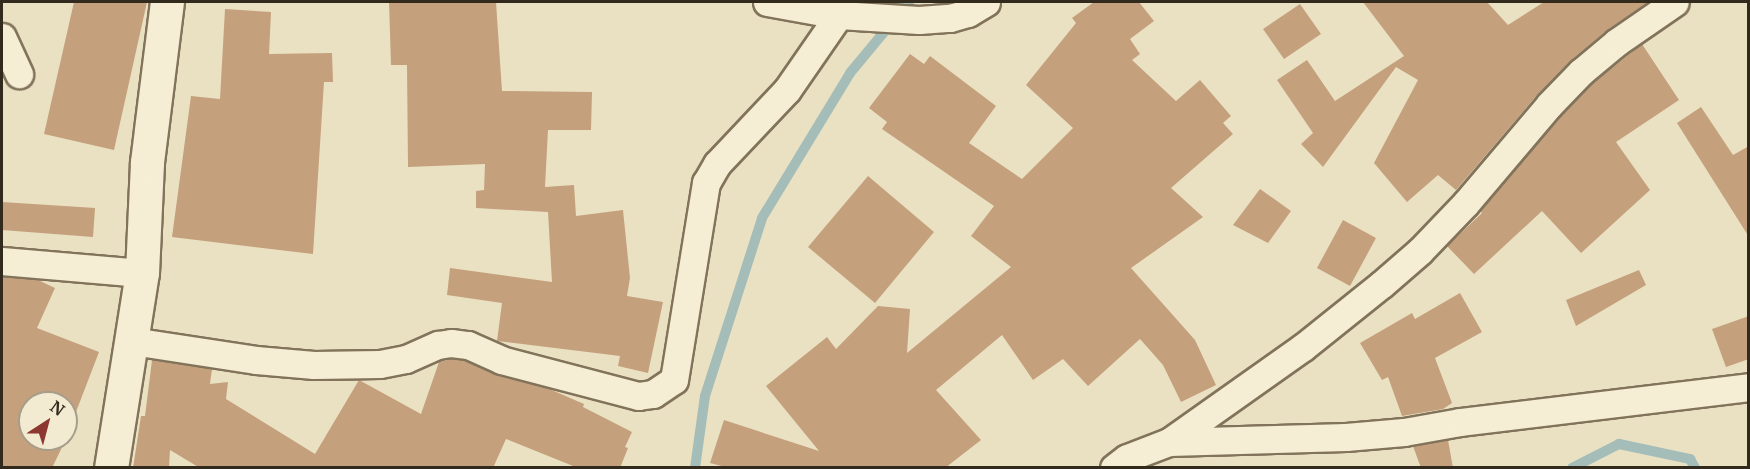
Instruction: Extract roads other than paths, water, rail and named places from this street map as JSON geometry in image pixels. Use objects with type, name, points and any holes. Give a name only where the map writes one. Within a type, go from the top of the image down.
[{"type":"street","points":[[111,468],[142,273],[147,162],[167,2]]},
{"type":"street","points":[[766,2],[838,15],[903,20],[950,18],[968,13],[986,2]]},
{"type":"street","points":[[1114,468],[1127,458],[1169,442],[1282,363],[1383,284],[1420,251],[1466,203],[1549,105],[1581,72],[1617,42],[1675,2]]},
{"type":"street","points":[[132,341],[256,360],[314,365],[380,364],[406,359],[438,345],[451,343],[468,345],[501,360],[638,396],[664,388],[674,380],[706,183],[717,164],[787,90],[838,15]]},
{"type":"street","points":[[2,37],[19,74]]},
{"type":"street","points":[[2,261],[142,273]]},
{"type":"street","points":[[1169,442],[1346,437],[1404,432],[1460,422],[1749,387]]},
{"type":"waterway","points":[[695,468],[705,396],[762,218],[850,73],[909,2]]},
{"type":"waterway","points":[[1572,468],[1619,444],[1690,459],[1695,468]]}]
